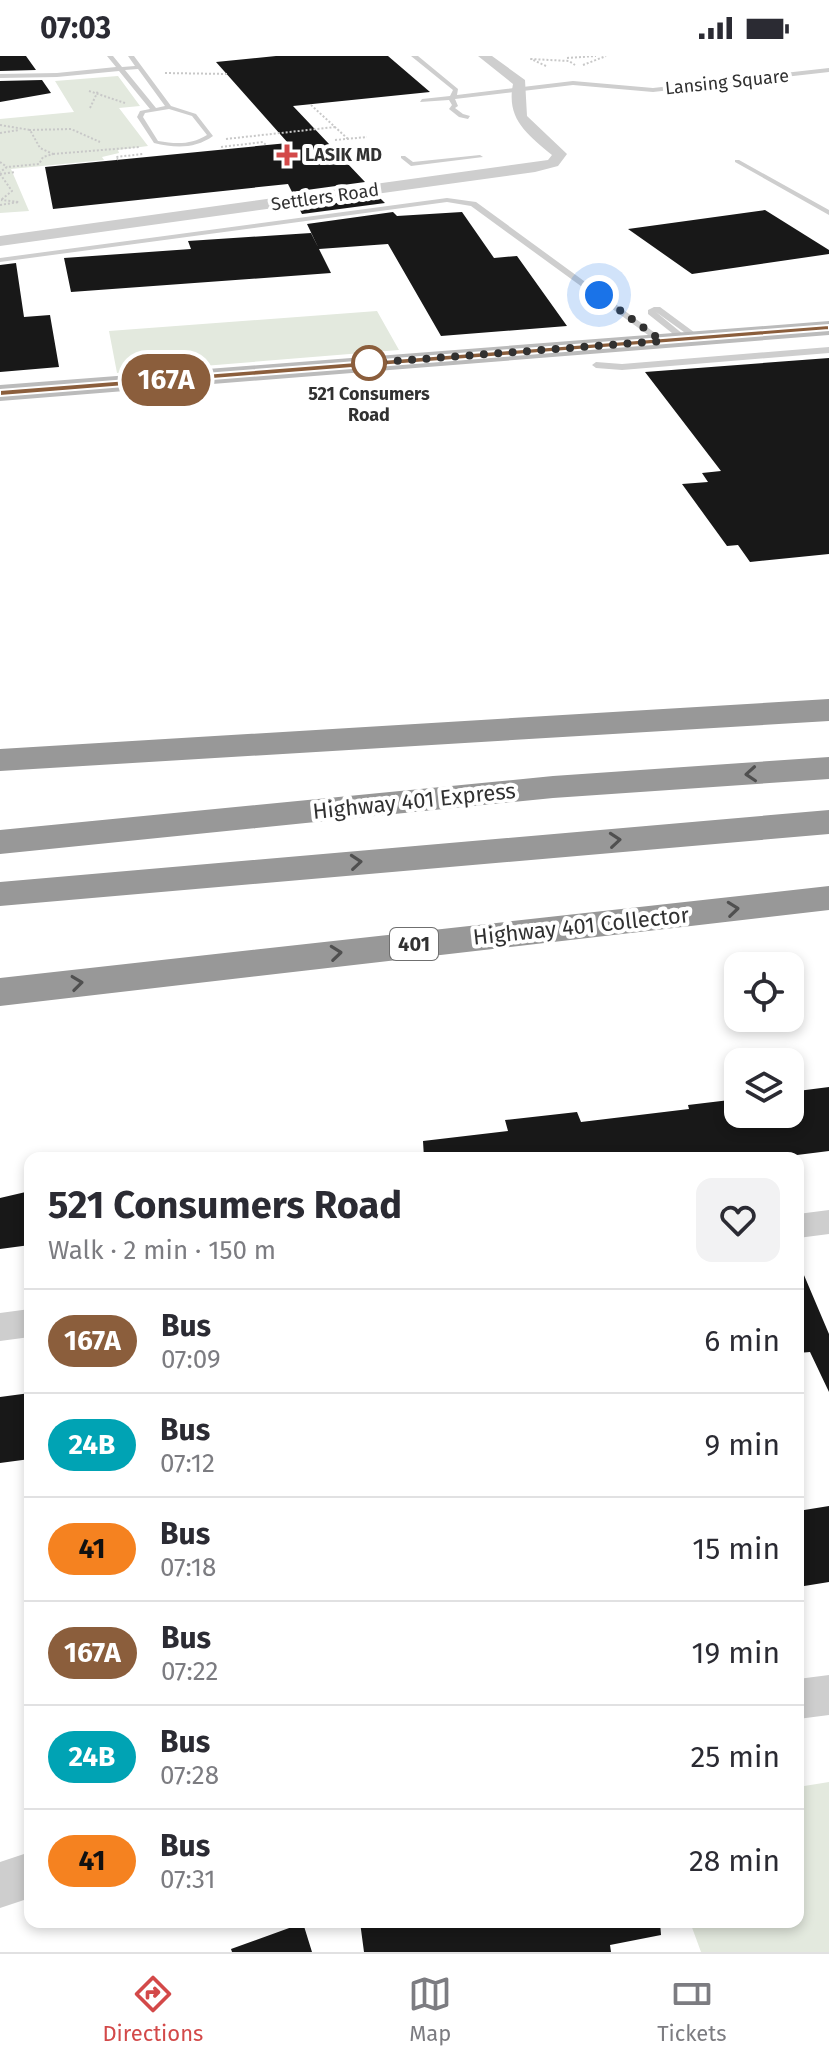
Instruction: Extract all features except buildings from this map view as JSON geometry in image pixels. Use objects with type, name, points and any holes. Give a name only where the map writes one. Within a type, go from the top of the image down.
[{"type":"highway","points":[[0,760],[829,710]]},
{"type":"highway","points":[[0,740],[780,713]]},
{"type":"highway","name":"Highway 401 Express","points":[[0,842],[553,787],[829,768]]},
{"type":"highway","points":[[0,825],[553,787]]},
{"type":"highway","points":[[0,894],[829,822]]},
{"type":"highway","points":[[0,906],[250,870]]},
{"type":"highway","name":"Highway 401 Collector","points":[[0,992],[829,898]]},
{"type":"street","name":"Settlers Road","points":[[0,241],[535,168],[553,163],[560,154],[518,117],[515,105],[520,94],[520,83],[484,56]]},
{"type":"street","points":[[471,64],[495,83],[518,90]]},
{"type":"street","points":[[0,393],[682,339],[740,342],[829,328]]},
{"type":"street","points":[[804,1225],[829,1222]]},
{"type":"street","points":[[0,1327],[24,1324]]},
{"type":"street","points":[[804,1698],[829,1695]]},
{"type":"street","points":[[0,1885],[24,1877]]},
{"type":"lane","points":[[110,56],[153,108]]},
{"type":"lane","points":[[131,56],[169,107]]},
{"type":"lane","points":[[414,56],[456,90],[454,102]]},
{"type":"lane","points":[[0,76],[57,75],[139,67]]},
{"type":"lane","name":"Lansing Square","points":[[518,90],[602,84],[653,90],[829,70]]},
{"type":"lane","name":"Lansing Square","points":[[518,90],[625,86]]},
{"type":"lane","points":[[420,100],[454,102],[518,90]]},
{"type":"lane","points":[[169,107],[194,115],[211,135],[202,142],[186,145],[156,142],[140,117],[142,112],[153,108],[169,107]]},
{"type":"lane","points":[[403,157],[411,164],[480,157]]},
{"type":"lane","points":[[737,161],[829,213]]},
{"type":"lane","points":[[0,260],[447,200],[473,204],[682,339]]},
{"type":"lane","points":[[740,342],[756,359]]},
{"type":"lane","points":[[596,365],[622,367],[756,359],[829,350]]},
{"type":"path","points":[[569,61],[566,58],[596,56]]},
{"type":"path","points":[[579,67],[569,61],[531,59],[539,65],[579,67],[606,56]]},
{"type":"path","points":[[163,73],[227,74]]},
{"type":"path","points":[[90,108],[102,86]]},
{"type":"path","points":[[84,89],[129,104]]},
{"type":"path","points":[[311,105],[348,139]]},
{"type":"path","points":[[0,125],[30,130]]},
{"type":"path","points":[[226,139],[335,127]]},
{"type":"path","points":[[0,133],[71,129],[100,142]]},
{"type":"path","points":[[30,130],[40,148],[53,154]]},
{"type":"path","points":[[335,140],[367,137]]},
{"type":"path","points":[[0,173],[7,167],[39,164],[43,157],[53,154],[140,147]]},
{"type":"path","points":[[0,162],[7,167]]},
{"type":"path","points":[[0,173],[15,172]]},
{"type":"path","points":[[0,173],[12,191],[0,202]]},
{"type":"shaded area","points":[[118,76],[140,106],[119,108],[148,146],[118,150],[119,153],[102,157],[104,160],[11,169],[29,211],[0,213],[0,119],[74,112],[55,81]]},
{"type":"shaded area","points":[[377,311],[399,350],[117,373],[109,331]]},
{"type":"shaded area","points":[[829,1782],[829,1952],[701,1952],[692,1928],[804,1928],[804,1786]]},
{"type":"bus line","name":"167A","points":[[0,393],[829,328]]},
{"type":"place","name":"LASIK MD","points":[[287,155]]},
{"type":"place","name":"521 Consumers Road","points":[[369,363]]},
{"type":"route","points":[[369,363],[662,341],[599,295]]}]
